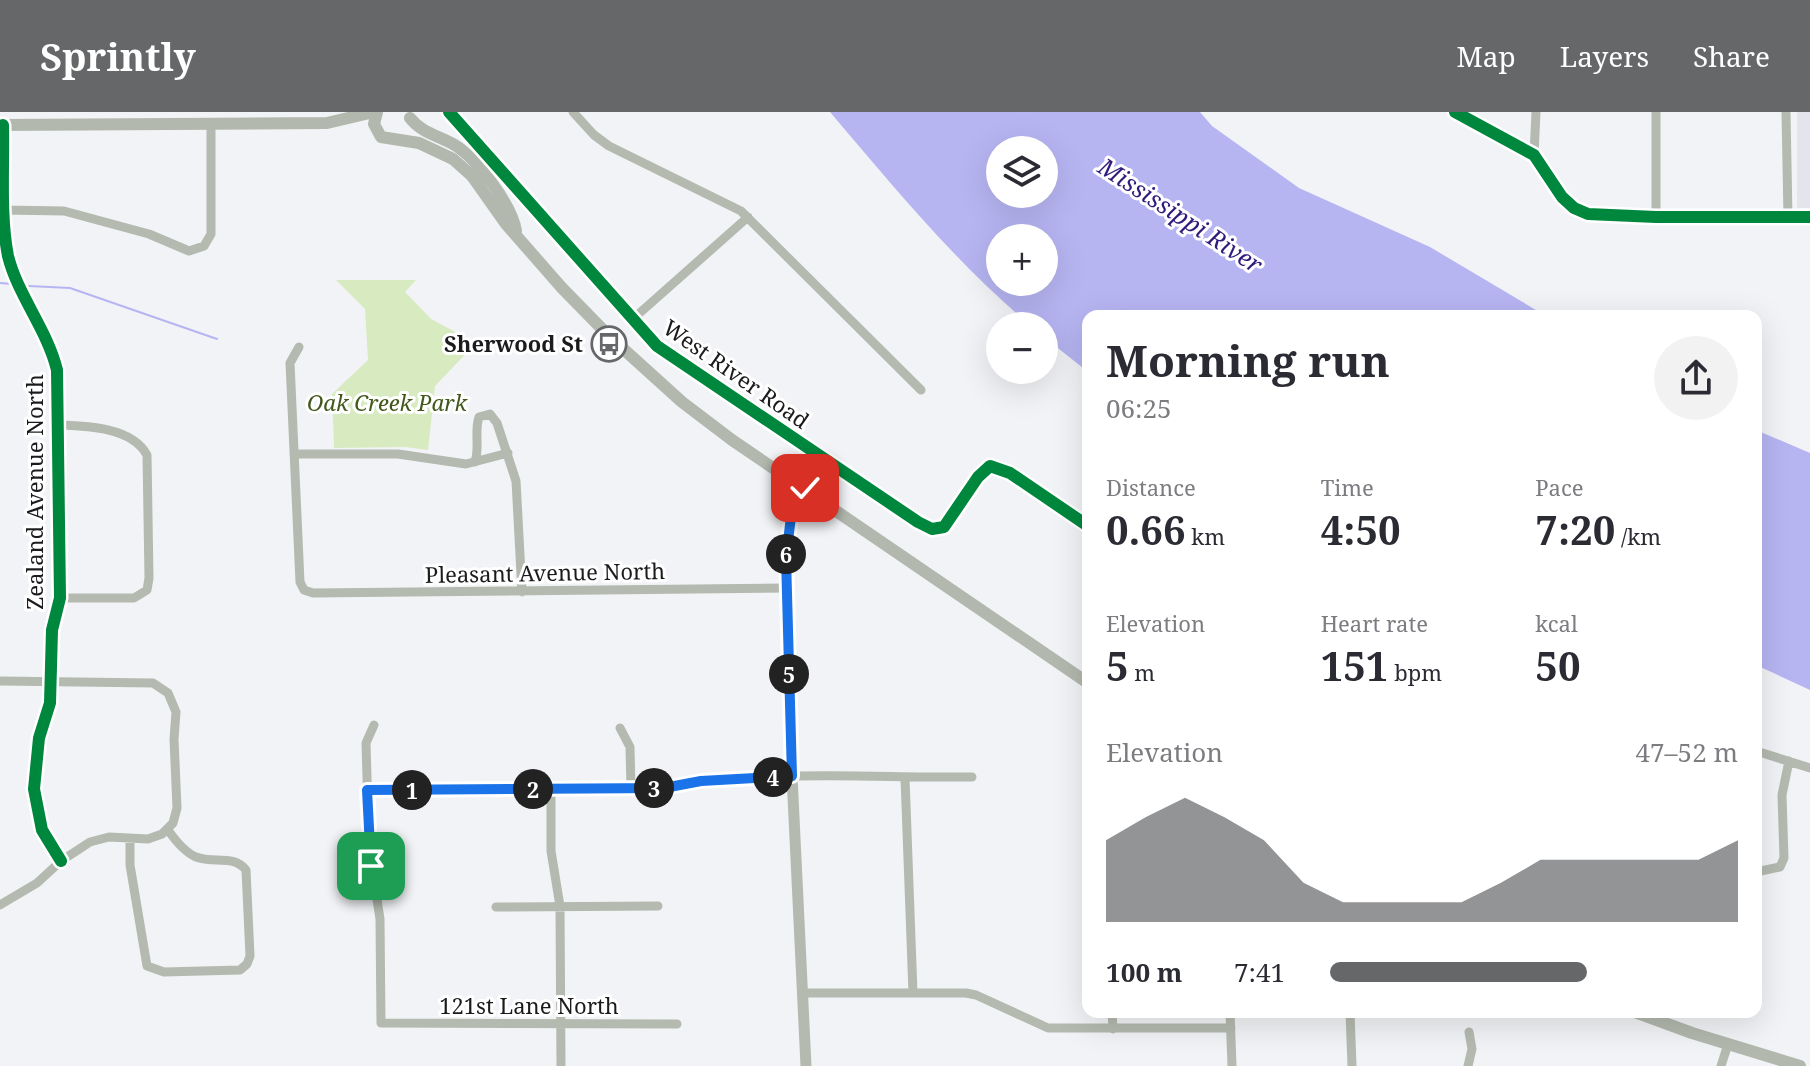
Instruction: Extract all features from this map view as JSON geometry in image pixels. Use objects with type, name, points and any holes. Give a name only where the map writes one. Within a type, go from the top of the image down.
[{"type":"main road","points":[[327,123],[375,112],[374,124],[378,134]]},
{"type":"main road","points":[[396,140],[408,132],[409,115]]},
{"type":"main road","points":[[409,115],[424,131],[457,146],[479,167],[499,194],[515,225],[516,234]]},
{"type":"main road","points":[[2,125],[327,123],[367,127],[385,140],[428,146],[453,159],[472,176],[506,224],[562,288],[654,377],[721,432],[1082,679]]},
{"type":"main road","points":[[1652,1018],[1800,1066]]},
{"type":"street","name":"West River Road","points":[[449,112],[634,318],[646,336],[680,363],[918,522],[932,529],[944,527],[978,477],[990,466],[1010,473],[1082,522]]},
{"type":"street","points":[[573,112],[609,146],[741,211],[921,390]]},
{"type":"street","points":[[1455,112],[1534,155],[1568,203],[1579,211],[1596,216],[1810,217]]},
{"type":"street","points":[[1534,155],[1536,112]]},
{"type":"street","points":[[1656,112],[1656,217]]},
{"type":"street","points":[[1786,112],[1788,217]]},
{"type":"street","points":[[3,210],[64,211],[149,234],[189,251],[204,246],[209,242],[211,231],[211,124]]},
{"type":"street","name":"Zealand Avenue North","points":[[2,125],[5,241],[11,267],[55,361],[60,598],[52,630],[50,703],[39,738],[34,789],[42,830],[61,861]]},
{"type":"street","points":[[634,318],[748,217]]},
{"type":"street","points":[[299,347],[290,363],[294,454],[398,454],[455,463],[475,462],[508,453]]},
{"type":"street","points":[[475,462],[479,449],[477,422],[485,414],[494,417],[516,481],[522,592]]},
{"type":"street","points":[[58,425],[88,427],[130,437],[141,444],[147,455],[149,566],[148,585],[139,596],[60,598]]},
{"type":"street","name":"Pleasant Avenue North","points":[[294,454],[300,582],[304,590],[313,593],[786,588]]},
{"type":"street","points":[[805,488],[795,502],[789,523],[786,588],[806,1066]]},
{"type":"street","points":[[0,681],[153,683],[168,693],[176,712],[177,808],[168,830],[148,839],[109,837],[90,842],[61,861],[37,883],[0,905]]},
{"type":"street","points":[[374,725],[366,743],[367,790],[664,788],[701,781],[792,776],[972,777]]},
{"type":"street","points":[[620,728],[630,747],[631,788]]},
{"type":"street","points":[[1762,753],[1810,768]]},
{"type":"street","points":[[1762,871],[1780,867],[1784,858],[1782,795],[1789,761]]},
{"type":"street","points":[[905,778],[913,993]]},
{"type":"street","points":[[551,789],[551,851],[560,906],[561,1066]]},
{"type":"street","name":"121st Lane North","points":[[367,790],[371,866],[380,919],[381,1023],[677,1024]]},
{"type":"street","points":[[130,839],[130,865],[147,966],[164,972],[240,970],[250,956],[246,870],[236,861],[196,857],[178,844],[168,830]]},
{"type":"street","points":[[496,907],[658,906]]},
{"type":"street","points":[[804,993],[976,995],[1048,1028],[1231,1028]]},
{"type":"street","points":[[1112,1018],[1113,1029]]},
{"type":"street","points":[[1230,1018],[1232,1066]]},
{"type":"street","points":[[1350,1018],[1352,1066]]},
{"type":"street","points":[[1468,1066],[1472,1049],[1469,1032]]},
{"type":"street","points":[[1721,1066],[1728,1044]]},
{"type":"shaded area","points":[[1797,112],[1810,112],[1810,208],[1797,208]]},
{"type":"green space","name":"Oak Creek Park","points":[[336,280],[416,280],[405,292],[431,319],[476,343],[435,386],[428,450],[405,447],[334,448],[332,394],[368,360],[365,309]]},
{"type":"water","name":"Mississippi River","points":[[830,112],[1200,112],[1212,126],[1299,188],[1430,247],[1536,310],[1082,310],[1082,367],[1058,348],[1058,312],[1015,312],[997,296],[1058,296],[1058,224],[986,224],[986,285],[926,223]]},
{"type":"water","points":[[1762,433],[1810,453],[1810,690],[1762,668]]},
{"type":"waterway","points":[[0,283],[12,284]]},
{"type":"waterway","points":[[29,286],[70,288],[217,339]]},
{"type":"cycle path","points":[[449,112],[657,346],[918,522],[932,529],[944,527],[978,477],[990,466],[1010,473],[1082,522]]},
{"type":"cycle path","points":[[1455,112],[1534,155],[1562,197],[1574,208],[1588,214],[1810,217]]},
{"type":"cycle path","points":[[3,125],[3,208],[8,256],[57,370],[60,598],[52,630],[50,703],[39,738],[34,789],[42,830],[61,861]]},
{"type":"place","name":"Sherwood St","points":[[609,344]]},
{"type":"route","points":[[371,866],[367,790],[664,788],[701,781],[792,776],[786,557],[792,509],[805,488]]}]
